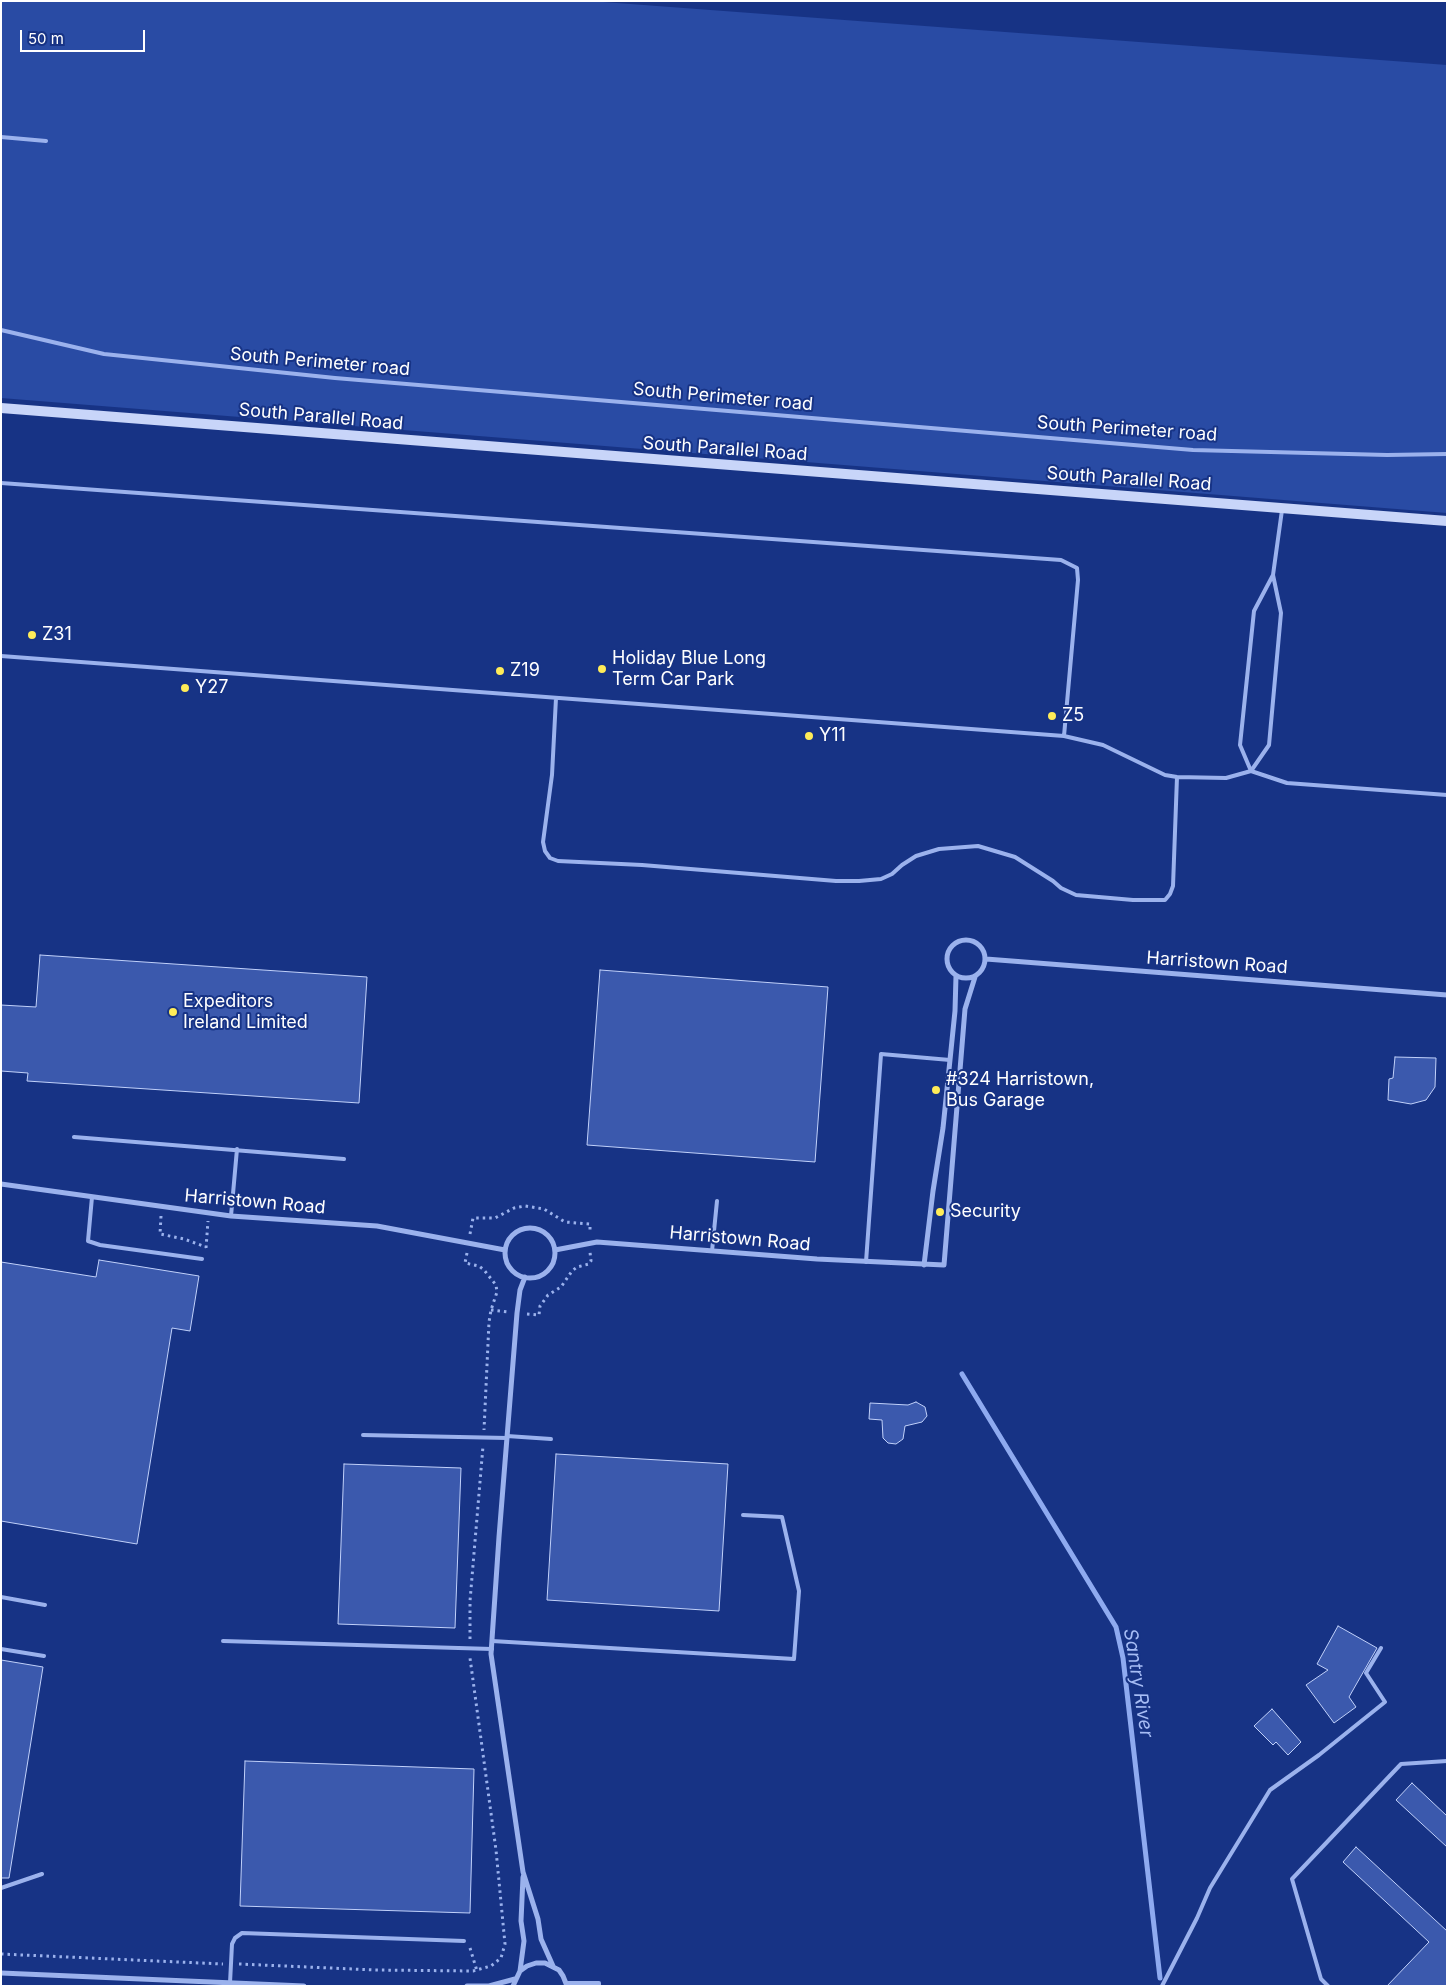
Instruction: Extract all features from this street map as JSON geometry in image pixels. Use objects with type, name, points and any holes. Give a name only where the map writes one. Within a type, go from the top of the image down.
[{"type":"main road","name":"South Parallel Road","points":[[1,408],[1447,521]]},
{"type":"street","points":[[975,977],[968,979],[956,976],[948,968],[947,957],[949,950],[958,941],[971,940],[982,947],[986,959]]},
{"type":"street","name":"Harristown Road","points":[[555,1250],[597,1242],[866,1262],[944,1265],[965,1009],[975,977],[982,970],[986,959],[1447,995]]},
{"type":"street","points":[[924,1265],[943,1128],[956,976]]},
{"type":"street","name":"Harristown Road","points":[[1,1184],[231,1216],[377,1226],[505,1250]]},
{"type":"street","points":[[528,1228],[537,1229],[546,1234],[555,1250],[555,1258],[548,1270],[534,1277],[525,1277],[511,1269],[506,1261],[505,1250],[512,1235],[528,1228]]},
{"type":"street","points":[[525,1277],[520,1290],[517,1313],[492,1649],[523,1872],[538,1919],[541,1939],[553,1966],[564,1976],[566,1984]]},
{"type":"street","points":[[520,1971],[524,1941],[521,1920],[523,1872]]},
{"type":"street","points":[[513,1986],[520,1971],[527,1966],[544,1963],[553,1966]]},
{"type":"street","points":[[1,1973],[304,1986]]},
{"type":"street","points":[[467,1986],[489,1986],[515,1979]]},
{"type":"lane","points":[[1,137],[46,141]]},
{"type":"lane","name":"South Perimeter road","points":[[1,330],[104,354],[335,378],[1193,450],[1387,455],[1447,454]]},
{"type":"lane","points":[[1,483],[1061,560],[1077,568],[1078,580],[1064,736]]},
{"type":"lane","points":[[1251,771],[1268,745],[1280,613],[1273,575],[1282,507]]},
{"type":"lane","points":[[1251,771],[1240,745],[1254,611],[1273,575]]},
{"type":"lane","points":[[1,656],[1064,736],[1103,745],[1165,775],[1177,777],[1226,778],[1251,771],[1286,783],[1447,795]]},
{"type":"lane","points":[[556,698],[552,775],[543,842],[545,851],[550,858],[558,861],[642,865],[836,881],[859,881],[881,879],[892,874],[916,856],[931,851],[962,846],[978,846],[1015,857],[1052,880],[1061,888],[1076,895],[1133,900],[1165,900],[1173,886],[1177,777]]},
{"type":"lane","points":[[866,1262],[880,1054],[950,1060]]},
{"type":"lane","points":[[74,1137],[344,1159]]},
{"type":"lane","points":[[231,1216],[237,1150]]},
{"type":"lane","points":[[92,1197],[88,1241],[202,1259]]},
{"type":"lane","points":[[712,1251],[717,1201]]},
{"type":"lane","points":[[363,1435],[551,1439]]},
{"type":"lane","points":[[492,1641],[794,1659],[799,1592],[782,1517],[743,1514]]},
{"type":"lane","points":[[1,1597],[45,1606]]},
{"type":"lane","points":[[224,1642],[492,1649]]},
{"type":"lane","points":[[1162,1986],[1197,1918],[1210,1888],[1270,1790],[1319,1755],[1385,1702],[1366,1673],[1381,1648]]},
{"type":"lane","points":[[1,1649],[44,1656]]},
{"type":"lane","points":[[1328,1986],[1321,1979],[1292,1879],[1401,1764],[1447,1761]]},
{"type":"lane","points":[[1,1888],[42,1874]]},
{"type":"lane","points":[[230,1983],[232,1944],[235,1938],[242,1933],[464,1941]]},
{"type":"lane","points":[[566,1984],[600,1983],[600,1986]]},
{"type":"path","points":[[472,1228],[474,1218],[495,1218],[514,1208],[525,1206],[544,1209],[565,1222],[590,1224],[590,1228]]},
{"type":"path","points":[[162,1207],[160,1234],[206,1246],[209,1213]]},
{"type":"path","points":[[467,1256],[465,1263],[479,1266],[496,1285],[496,1298],[489,1322],[484,1430]]},
{"type":"path","points":[[531,1314],[539,1315],[540,1306],[548,1295],[561,1287],[577,1267],[589,1264],[591,1256]]},
{"type":"path","points":[[491,1310],[502,1311]]},
{"type":"path","points":[[470,1637],[470,1601],[483,1444]]},
{"type":"path","points":[[1,1954],[375,1970],[477,1970],[490,1966],[501,1958],[504,1952],[504,1933],[496,1850],[470,1658]]},
{"type":"path","points":[[504,1933],[510,1932]]},
{"type":"path","points":[[464,1941],[470,1941],[470,1948],[477,1970]]},
{"type":"shaded area","points":[[1,1],[590,1],[1447,65],[1447,513],[1,398]]},
{"type":"building","points":[[40,955],[367,977],[359,1103],[27,1081],[28,1073],[1,1071],[1,1005],[36,1007]]},
{"type":"building","points":[[600,970],[828,987],[815,1162],[587,1145]]},
{"type":"building","points":[[1395,1057],[1436,1058],[1435,1087],[1426,1100],[1411,1104],[1388,1100],[1389,1079],[1393,1078]]},
{"type":"building","points":[[99,1260],[199,1276],[190,1331],[172,1328],[137,1544],[1,1521],[1,1262],[96,1277]]},
{"type":"building","points":[[916,1402],[925,1407],[927,1416],[922,1422],[905,1426],[903,1439],[896,1444],[888,1443],[883,1438],[882,1420],[869,1419],[870,1403],[908,1405]]},
{"type":"building","points":[[556,1454],[728,1464],[719,1611],[547,1600]]},
{"type":"building","points":[[344,1464],[461,1468],[455,1628],[338,1624]]},
{"type":"building","points":[[1338,1626],[1377,1648],[1349,1697],[1356,1707],[1334,1723],[1306,1685],[1328,1670],[1317,1664]]},
{"type":"building","points":[[1,1660],[43,1667],[9,1878],[1,1878]]},
{"type":"building","points":[[1272,1709],[1301,1742],[1288,1755],[1276,1742],[1273,1745],[1254,1726]]},
{"type":"building","points":[[245,1761],[474,1769],[470,1913],[240,1906]]},
{"type":"building","points":[[1412,1783],[1447,1816],[1447,1847],[1396,1800]]},
{"type":"building","points":[[1356,1847],[1447,1931],[1447,1986],[1387,1986],[1429,1942],[1343,1862]]},
{"type":"waterway","name":"Santry River","points":[[962,1374],[1116,1627],[1123,1658],[1160,1978]]},
{"type":"place","name":"Z31","points":[[32,635]]},
{"type":"place","name":"Holiday Blue Long Term Car Park","points":[[602,669]]},
{"type":"place","name":"Z19","points":[[500,671]]},
{"type":"place","name":"Y27","points":[[185,688]]},
{"type":"place","name":"Z5","points":[[1052,716]]},
{"type":"place","name":"Y11","points":[[809,736]]},
{"type":"place","name":"Expeditors Ireland Limited","points":[[173,1012]]},
{"type":"place","name":"#324 Harristown, Bus Garage","points":[[936,1090]]},
{"type":"place","name":"Security","points":[[940,1212]]}]
